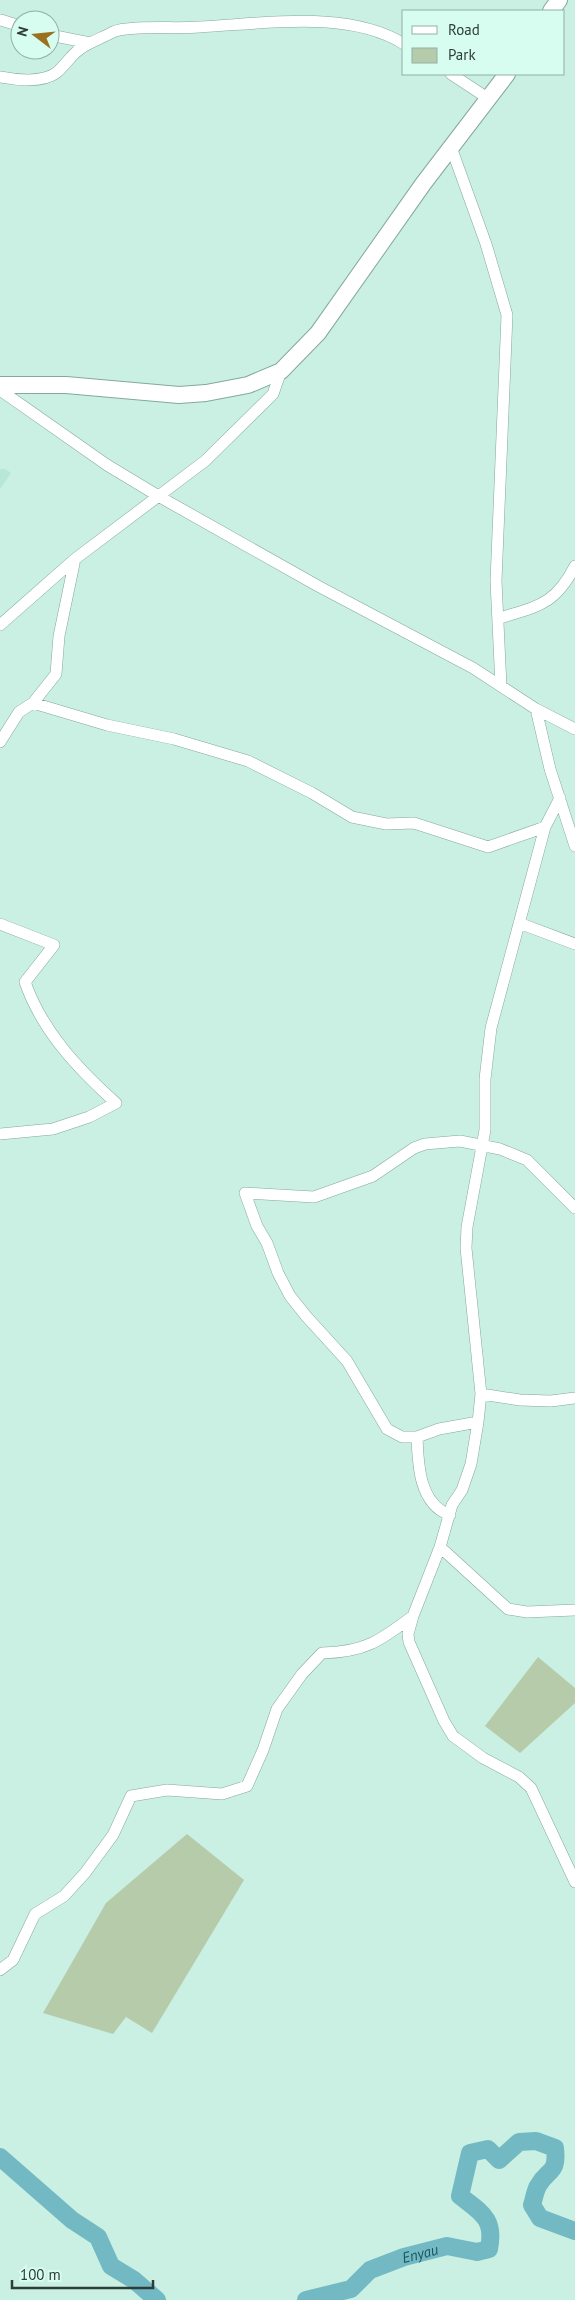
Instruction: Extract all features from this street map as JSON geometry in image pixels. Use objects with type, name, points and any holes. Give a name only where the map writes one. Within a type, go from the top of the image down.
[{"type":"street","points":[[1,20],[10,23]]},
{"type":"street","points":[[0,77],[33,79],[53,75],[71,56],[90,43],[124,29],[199,27],[247,22],[329,23],[357,26],[380,32],[402,43]]},
{"type":"street","points":[[60,37],[90,43]]},
{"type":"street","points":[[453,75],[489,99]]},
{"type":"street","points":[[0,385],[66,385],[179,394],[206,393],[248,385],[281,370],[318,333],[422,184],[506,75]]},
{"type":"street","points":[[451,147],[489,253],[507,315],[496,581],[500,618],[502,686]]},
{"type":"street","points":[[0,625],[75,560],[205,461],[266,402],[278,386],[281,370]]},
{"type":"street","points":[[0,390],[107,465],[160,497],[318,586],[414,635],[502,686],[536,709],[575,729]]},
{"type":"street","points":[[0,742],[19,712],[33,703],[56,674],[59,636],[75,560]]},
{"type":"street","points":[[500,618],[551,600],[563,586],[575,566]]},
{"type":"street","points":[[33,703],[107,726],[174,739],[232,755],[275,774],[359,818],[386,824],[414,823],[488,847],[545,827]]},
{"type":"street","points":[[536,709],[550,769],[575,846]]},
{"type":"street","points":[[560,798],[545,827],[491,1028],[487,1054],[484,1130],[467,1227],[466,1248],[481,1394],[472,1464],[450,1515],[408,1634],[412,1653],[444,1721],[454,1736],[465,1746],[519,1777],[531,1788],[575,1882]]},
{"type":"street","points":[[519,923],[575,944]]},
{"type":"street","points":[[0,924],[54,945],[25,982],[30,998],[50,1032],[80,1068],[116,1103],[89,1117],[53,1129],[0,1134]]},
{"type":"street","points":[[478,1422],[439,1429],[417,1437],[402,1437],[387,1429],[347,1361],[290,1296],[278,1273],[267,1243],[257,1226],[245,1193],[314,1197],[373,1176],[420,1146],[460,1141],[482,1144],[527,1160],[575,1208]]},
{"type":"street","points":[[481,1394],[520,1400],[551,1401],[575,1398]]},
{"type":"street","points":[[417,1437],[419,1468],[428,1496],[435,1506],[450,1515]]},
{"type":"street","points":[[440,1547],[508,1609],[526,1612],[575,1610]]},
{"type":"street","points":[[0,1970],[13,1960],[35,1914],[64,1896],[85,1874],[113,1835],[131,1796],[166,1790],[222,1794],[247,1786],[263,1750],[277,1709],[302,1674],[322,1653],[345,1653],[363,1649],[389,1635],[413,1616]]},
{"type":"shaded area","points":[[0,469],[5,469],[11,473],[0,489]]},
{"type":"green space","points":[[538,1657],[575,1688],[575,1703],[520,1753],[485,1726]]},
{"type":"green space","points":[[187,1834],[244,1880],[152,2033],[126,2017],[113,2034],[43,2013],[106,1903]]},
{"type":"waterway","name":"Enyau","points":[[306,2300],[351,2289],[370,2270],[404,2257],[447,2246],[477,2252],[489,2249],[490,2230],[485,2218],[475,2207],[460,2196],[470,2153],[488,2149],[499,2160],[519,2142],[536,2141],[555,2148],[554,2167],[538,2186],[532,2205],[540,2218],[575,2231]]},
{"type":"waterway","name":"Enyau","points":[[0,2157],[72,2220],[98,2237],[111,2266],[134,2280],[157,2300]]}]
